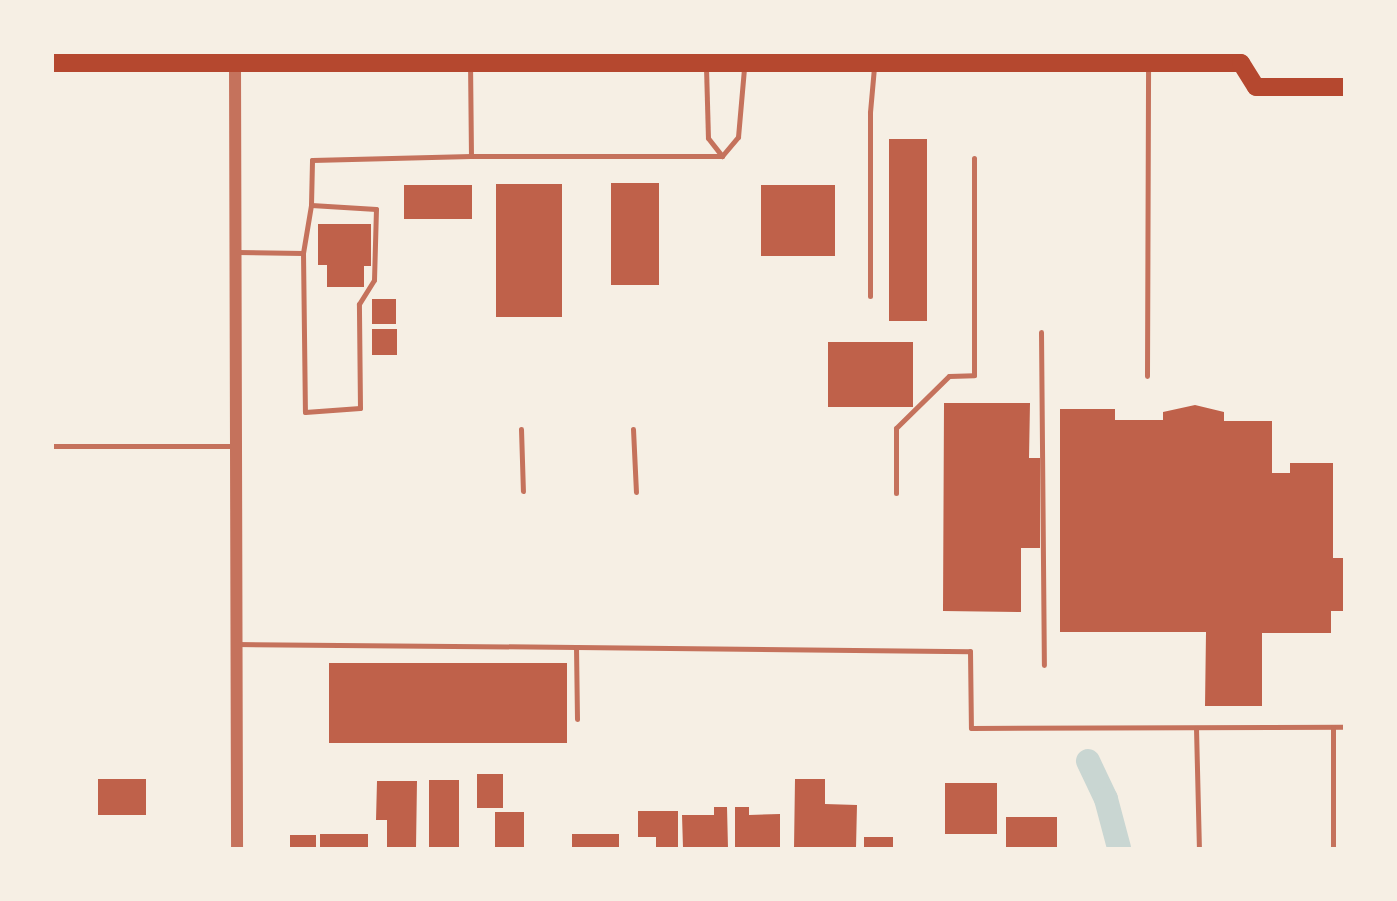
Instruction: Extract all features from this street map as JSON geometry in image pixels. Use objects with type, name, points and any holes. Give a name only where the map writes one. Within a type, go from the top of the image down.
[{"type":"main road","points":[[52,63],[127,58],[236,63],[270,58],[470,63],[561,58],[680,58],[706,63],[875,63],[994,58],[1148,62],[1243,58],[1256,87],[1345,87]]},
{"type":"street","points":[[236,63],[237,849]]},
{"type":"lane","points":[[1147,376],[1148,62]]},
{"type":"lane","points":[[470,63],[471,156]]},
{"type":"lane","points":[[706,63],[708,138],[722,156]]},
{"type":"lane","points":[[311,205],[376,209],[374,280],[359,304],[360,408],[305,412],[303,253],[311,205],[312,160],[471,156],[722,156],[738,137],[744,63]]},
{"type":"lane","points":[[870,296],[870,112],[875,63]]},
{"type":"lane","points":[[895,493],[896,428],[949,376],[974,375],[974,158]]},
{"type":"lane","points":[[236,252],[303,253]]},
{"type":"lane","points":[[1041,332],[1044,665]]},
{"type":"lane","points":[[521,429],[523,491]]},
{"type":"lane","points":[[634,429],[636,492]]},
{"type":"lane","points":[[52,446],[236,446]]},
{"type":"lane","points":[[236,644],[970,651],[971,728],[1345,727]]},
{"type":"lane","points":[[576,647],[577,719]]},
{"type":"lane","points":[[1333,727],[1333,849]]},
{"type":"lane","points":[[1196,728],[1199,849]]},
{"type":"building","points":[[889,139],[927,139],[927,321],[889,321]]},
{"type":"building","points":[[611,183],[659,183],[659,285],[611,285]]},
{"type":"building","points":[[496,184],[562,184],[562,317],[496,317]]},
{"type":"building","points":[[404,185],[472,185],[472,219],[404,219]]},
{"type":"building","points":[[761,185],[835,185],[835,256],[761,256]]},
{"type":"building","points":[[318,224],[371,224],[371,266],[364,266],[364,287],[327,287],[327,265],[318,265]]},
{"type":"building","points":[[372,299],[396,299],[396,324],[372,324]]},
{"type":"building","points":[[372,329],[397,329],[397,355],[372,355]]},
{"type":"building","points":[[828,342],[913,342],[913,407],[828,407]]},
{"type":"building","points":[[944,403],[1030,403],[1029,458],[1040,458],[1040,548],[1021,548],[1021,612],[943,611]]},
{"type":"building","points":[[1195,405],[1224,412],[1224,421],[1272,421],[1272,473],[1290,473],[1290,463],[1333,463],[1333,558],[1344,558],[1344,611],[1331,611],[1331,633],[1262,633],[1262,706],[1205,706],[1206,632],[1060,632],[1060,409],[1115,409],[1115,420],[1163,420],[1163,412]]},
{"type":"building","points":[[329,663],[567,663],[567,743],[329,743]]},
{"type":"building","points":[[477,774],[503,774],[503,808],[477,808]]},
{"type":"building","points":[[98,779],[146,779],[146,815],[98,815]]},
{"type":"building","points":[[795,779],[825,779],[825,804],[857,805],[856,848],[794,848]]},
{"type":"building","points":[[429,780],[459,780],[459,848],[429,848]]},
{"type":"building","points":[[377,781],[417,781],[416,848],[387,848],[387,820],[376,820]]},
{"type":"building","points":[[945,783],[997,783],[997,834],[945,834]]},
{"type":"building","points":[[714,807],[727,807],[728,848],[683,848],[682,815],[714,815]]},
{"type":"building","points":[[735,807],[749,807],[749,815],[780,814],[780,848],[735,848]]},
{"type":"building","points":[[638,811],[678,811],[678,848],[656,848],[656,837],[638,837]]},
{"type":"building","points":[[495,812],[524,812],[524,848],[495,848]]},
{"type":"building","points":[[1006,817],[1057,817],[1057,848],[1006,848]]},
{"type":"building","points":[[320,834],[368,834],[368,848],[320,848]]},
{"type":"building","points":[[572,834],[619,834],[619,848],[572,848]]},
{"type":"building","points":[[290,835],[316,835],[316,848],[290,848]]},
{"type":"building","points":[[864,837],[893,837],[893,848],[864,848]]},
{"type":"waterway","points":[[1088,761],[1106,799],[1119,848]]}]
